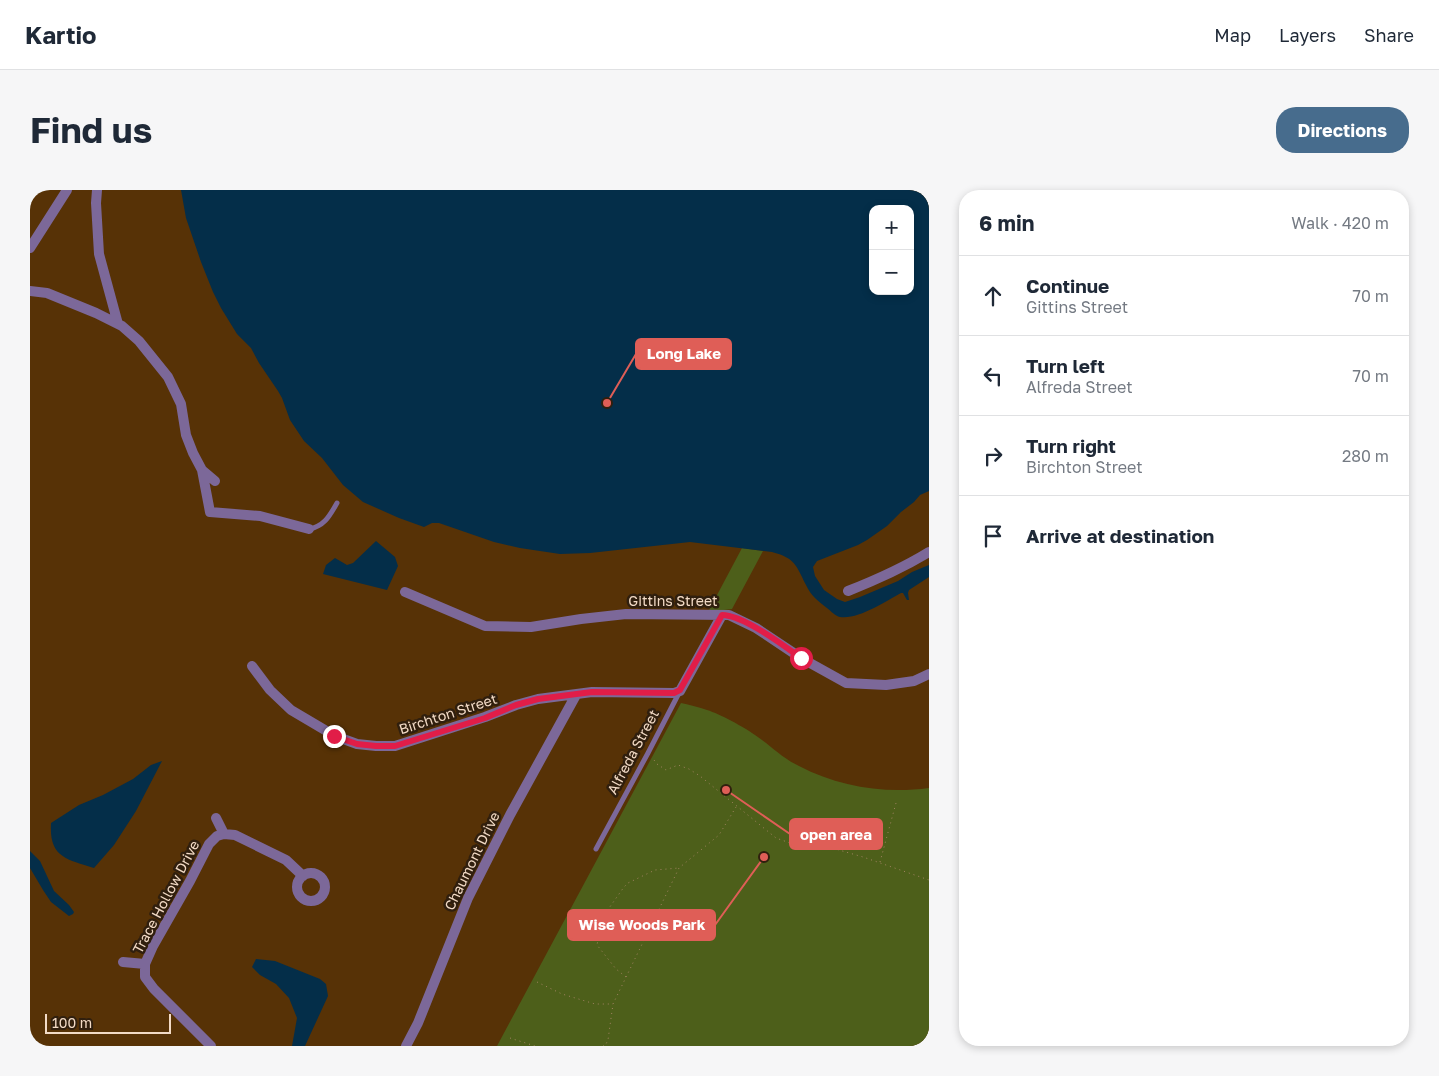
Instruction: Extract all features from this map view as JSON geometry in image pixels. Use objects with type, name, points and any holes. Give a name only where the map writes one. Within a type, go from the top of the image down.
[{"type":"street","points":[[30,248],[67,190]]},
{"type":"street","points":[[97,190],[99,254],[118,324]]},
{"type":"street","points":[[30,291],[48,293],[96,313],[118,324],[139,341],[168,377],[181,404],[186,435],[202,470],[210,512],[260,516],[309,529]]},
{"type":"street","points":[[202,470],[215,481]]},
{"type":"street","points":[[848,591],[900,569],[929,552]]},
{"type":"street","name":"Gittins Street","points":[[405,592],[486,626],[531,627],[626,614],[729,615],[756,628],[801,658],[846,683],[886,685],[914,681],[929,674]]},
{"type":"street","name":"Alfreda Street","points":[[680,690],[722,615]]},
{"type":"street","name":"Birchton Street","points":[[252,666],[270,690],[291,710],[334,736],[357,744],[376,746],[395,746],[485,718],[516,705],[538,699],[592,692],[674,693],[680,690]]},
{"type":"street","name":"Chaumont Drive","points":[[406,1046],[418,1023],[468,898],[510,815],[576,695]]},
{"type":"street","points":[[216,818],[224,834],[235,835],[286,860],[303,876]]},
{"type":"street","name":"Trace Hollow Drive","points":[[211,1046],[154,989],[145,977],[145,964],[209,844],[218,836],[224,834]]},
{"type":"street","points":[[123,962],[145,964]]},
{"type":"lane","points":[[309,529],[316,528],[325,523],[337,503]]},
{"type":"lane","name":"Alfreda Street","points":[[596,849],[680,690]]},
{"type":"path","points":[[648,753],[657,764],[666,770],[676,765],[689,769],[700,776],[776,838],[790,842],[815,843],[929,880]]},
{"type":"path","points":[[880,863],[896,803]]},
{"type":"path","points":[[603,1046],[605,1046],[608,1040],[614,1004],[679,868],[719,835],[737,806]]},
{"type":"path","points":[[626,977],[616,969],[598,948],[597,943],[602,918],[626,884],[655,870],[679,868]]},
{"type":"path","points":[[567,923],[599,932]]},
{"type":"path","points":[[537,982],[562,994],[595,1004],[614,1004]]},
{"type":"path","points":[[510,1038],[535,1046]]},
{"type":"green space","points":[[742,548],[763,551],[732,609],[708,612]]},
{"type":"green space","points":[[681,703],[698,707],[732,721],[793,763],[830,779],[846,784],[879,789],[912,790],[929,788],[929,1046],[497,1046]]},
{"type":"water","points":[[181,190],[929,190],[929,491],[920,495],[887,526],[867,540],[817,561],[813,567],[815,576],[824,590],[845,602],[898,581],[912,572],[929,565],[929,577],[909,590],[909,600],[901,593],[863,613],[855,616],[840,617],[836,616],[812,595],[794,563],[780,554],[772,552],[690,542],[590,553],[560,554],[494,542],[439,523],[432,523],[424,527],[399,518],[363,502],[343,485],[322,458],[304,441],[290,420],[278,391],[251,348],[237,334],[221,308],[201,262],[186,218]]},
{"type":"water","points":[[376,541],[395,557],[398,566],[387,590],[323,574],[326,565],[335,558],[347,565],[353,563]]},
{"type":"water","points":[[162,761],[136,811],[114,845],[94,868],[68,859],[56,850],[51,834],[51,823],[79,805],[103,795],[133,779],[151,765]]},
{"type":"water","points":[[30,851],[40,861],[54,891],[69,905],[74,912],[73,914],[69,916],[51,902],[30,868]]},
{"type":"water","points":[[256,959],[275,961],[320,979],[326,984],[328,996],[305,1046],[292,1046],[297,1018],[289,998],[276,984],[260,975],[252,967]]},
{"type":"place","name":"Long Lake","points":[[607,403]]},
{"type":"place","name":"open area","points":[[726,790]]},
{"type":"place","name":"Wise Woods Park","points":[[764,857]]},
{"type":"route","points":[[334,736],[357,744],[395,746],[485,718],[516,705],[538,699],[592,692],[674,693],[680,690],[722,615],[729,615],[756,628],[801,658]]}]
